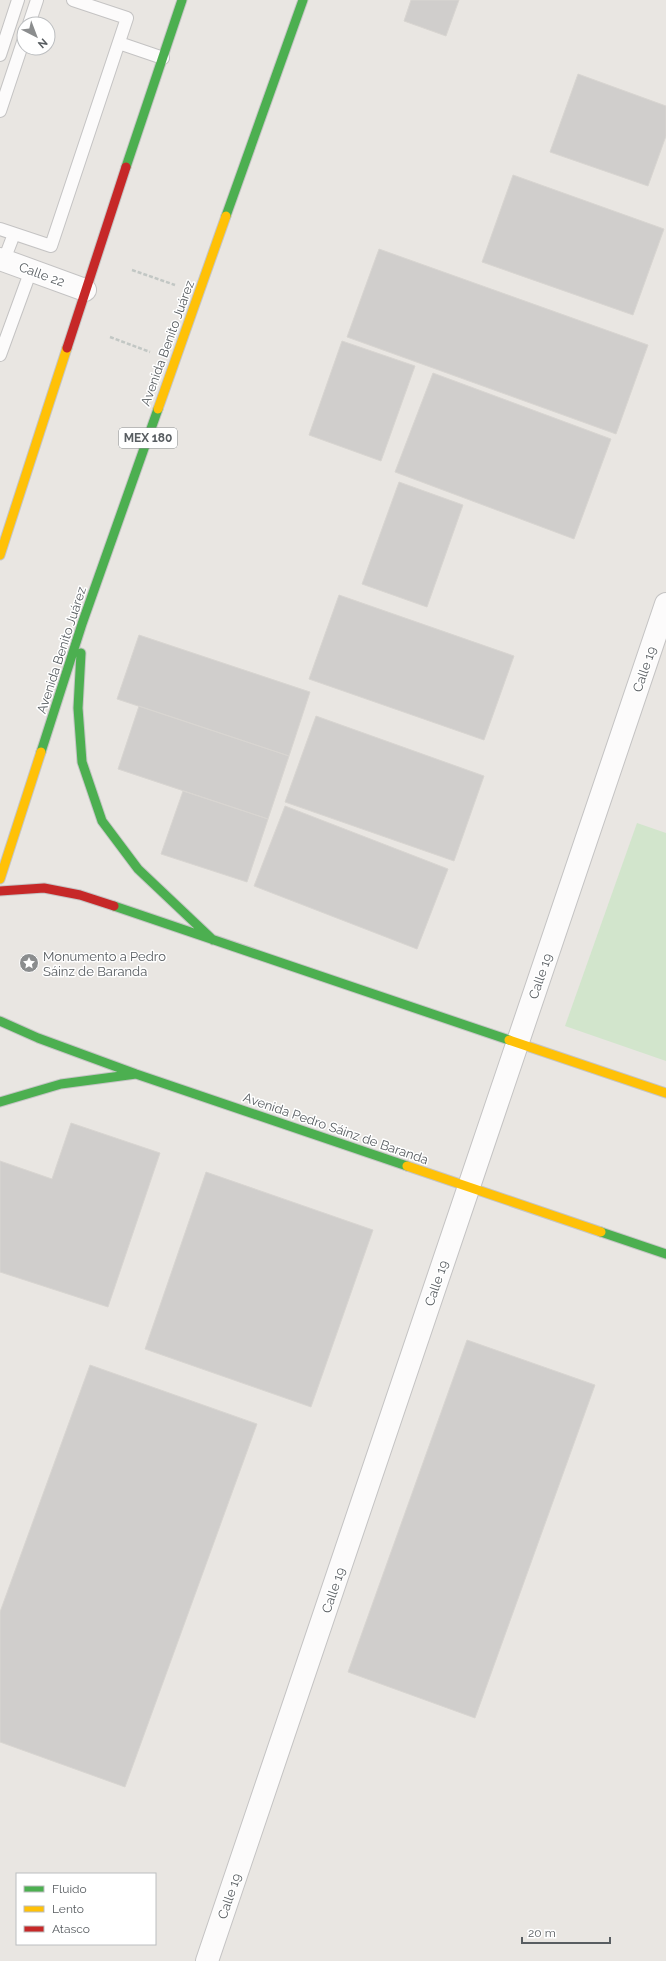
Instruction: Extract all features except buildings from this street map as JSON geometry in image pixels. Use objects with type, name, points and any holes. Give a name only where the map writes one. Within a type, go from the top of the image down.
[{"type":"main road","points":[[0,555],[85,290],[182,0]]},
{"type":"main road","name":"Avenida Benito Juárez","points":[[0,879],[82,624],[303,0]]},
{"type":"main road","points":[[82,624],[78,708],[82,762],[102,821],[138,869],[213,940]]},
{"type":"main road","points":[[0,891],[44,888],[80,895],[666,1093]]},
{"type":"main road","name":"Avenida Pedro Sáinz de Baranda","points":[[0,1021],[38,1038],[136,1074],[666,1254]]},
{"type":"main road","points":[[0,1102],[61,1084],[136,1074]]},
{"type":"street","name":"Calle 22","points":[[2,259],[85,290]]},
{"type":"street","name":"Calle 19","points":[[207,1961],[666,604]]},
{"type":"lane","points":[[0,54],[18,0]]},
{"type":"lane","points":[[32,16],[37,0]]},
{"type":"lane","points":[[0,229],[51,246],[127,18],[73,0]]},
{"type":"lane","points":[[7,33],[16,36]]},
{"type":"lane","points":[[118,43],[163,58]]},
{"type":"lane","points":[[0,111],[18,56]]},
{"type":"lane","points":[[2,259],[14,234]]},
{"type":"lane","points":[[0,355],[30,270]]},
{"type":"path","points":[[132,270],[180,286]]},
{"type":"path","points":[[110,337],[157,354]]},
{"type":"green space","points":[[637,823],[666,833],[666,1061],[565,1026]]},
{"type":"traffic: fast","points":[[126,167],[182,0]]},
{"type":"traffic: fast","points":[[226,216],[303,0]]},
{"type":"traffic: fast","points":[[41,752],[82,624],[158,409]]},
{"type":"traffic: fast","points":[[81,653],[78,708],[82,762],[102,821],[138,869],[213,940]]},
{"type":"traffic: fast","points":[[114,906],[509,1040]]},
{"type":"traffic: fast","points":[[0,1021],[38,1038],[136,1074],[407,1166]]},
{"type":"traffic: fast","points":[[0,1102],[61,1084],[136,1074]]},
{"type":"traffic: fast","points":[[601,1232],[666,1254]]},
{"type":"traffic: slow","points":[[158,409],[226,216]]},
{"type":"traffic: slow","points":[[0,555],[67,348]]},
{"type":"traffic: slow","points":[[0,879],[41,752]]},
{"type":"traffic: slow","points":[[509,1040],[666,1093]]},
{"type":"traffic: slow","points":[[407,1166],[601,1232]]},
{"type":"traffic: jam","points":[[67,348],[126,167]]},
{"type":"traffic: jam","points":[[0,891],[44,888],[80,895],[114,906]]},
{"type":"place","name":"Monumento a Pedro Sáinz de Baranda","points":[[29,963]]}]
